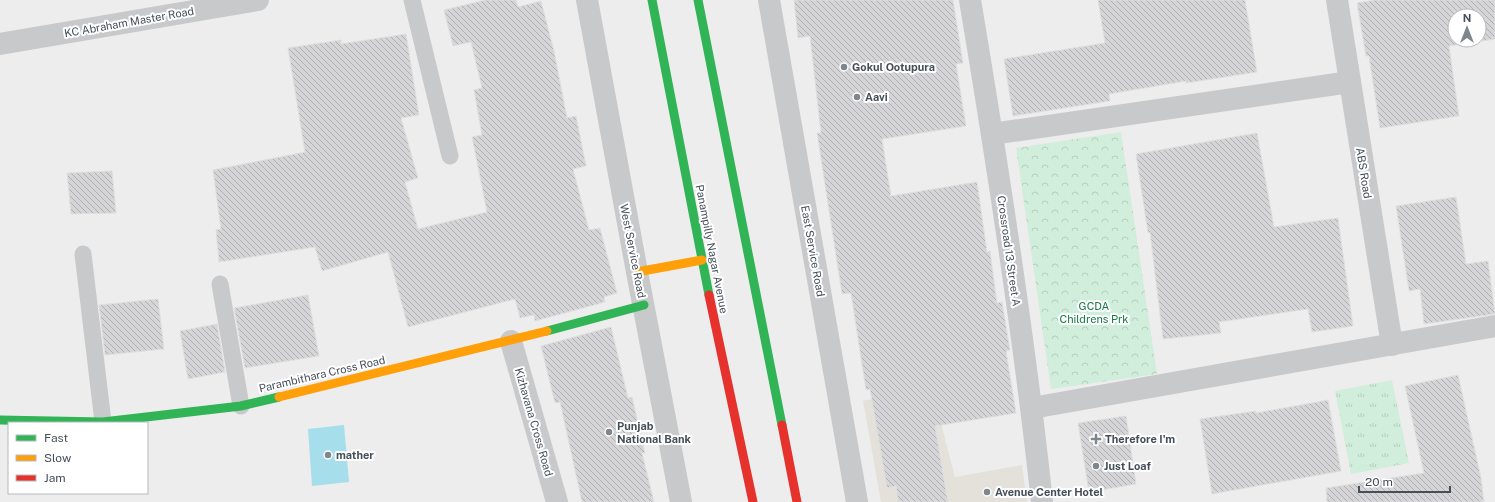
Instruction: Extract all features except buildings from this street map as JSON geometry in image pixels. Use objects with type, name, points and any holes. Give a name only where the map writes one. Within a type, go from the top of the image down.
[{"type":"street","name":"KC Abraham Master Road","points":[[0,44],[258,0]]},
{"type":"street","name":"West Service Road","points":[[587,0],[681,502]]},
{"type":"street","name":"Panampilly Nagar Avenue","points":[[652,0],[702,260],[753,502]]},
{"type":"street","points":[[698,0],[796,502]]},
{"type":"street","name":"East Service Road","points":[[769,0],[857,502]]},
{"type":"street","name":"Crossroad 13 Street A","points":[[970,0],[992,134],[1032,408],[1042,502]]},
{"type":"street","name":"ABS Road","points":[[1336,0],[1392,345]]},
{"type":"street","points":[[992,134],[1350,82]]},
{"type":"street","points":[[637,272],[702,260]]},
{"type":"street","name":"Parambithara Cross Road","points":[[0,420],[103,422],[241,406],[511,341],[644,305]]},
{"type":"street","points":[[1032,408],[1495,326]]},
{"type":"street","name":"Kizhavana Cross Road","points":[[511,341],[557,502]]},
{"type":"lane","points":[[412,0],[450,156]]},
{"type":"lane","points":[[83,254],[103,422]]},
{"type":"lane","points":[[220,284],[241,406]]},
{"type":"shaded area","name":"Avenue Center Hotel","points":[[931,385],[955,477],[1022,465],[1027,502],[881,502],[863,401]]},
{"type":"green space","name":"GCDA Childrens Prk","points":[[1121,132],[1157,374],[1051,389],[1016,148]]},
{"type":"green space","points":[[1392,380],[1409,463],[1351,474],[1335,391]]},
{"type":"water","name":"mather","points":[[344,425],[349,482],[312,486],[308,429]]},
{"type":"traffic: fast","points":[[652,0],[709,295]]},
{"type":"traffic: fast","points":[[698,0],[782,425]]},
{"type":"traffic: fast","points":[[547,331],[644,305]]},
{"type":"traffic: fast","points":[[0,420],[103,422],[241,406],[279,397]]},
{"type":"traffic: slow","points":[[637,272],[702,260]]},
{"type":"traffic: slow","points":[[279,397],[547,331]]},
{"type":"traffic: jam","points":[[709,295],[753,502]]},
{"type":"traffic: jam","points":[[782,425],[797,502]]},
{"type":"place","name":"Gokul Ootupura","points":[[844,67]]},
{"type":"place","name":"Aavi","points":[[857,97]]},
{"type":"place","name":"Punjab National Bank","points":[[609,432]]},
{"type":"place","name":"Therefore I'm","points":[[1096,439]]},
{"type":"place","name":"mather","points":[[328,455]]},
{"type":"place","name":"Just Loaf","points":[[1096,466]]},
{"type":"place","name":"Avenue Center Hotel","points":[[987,492]]}]
